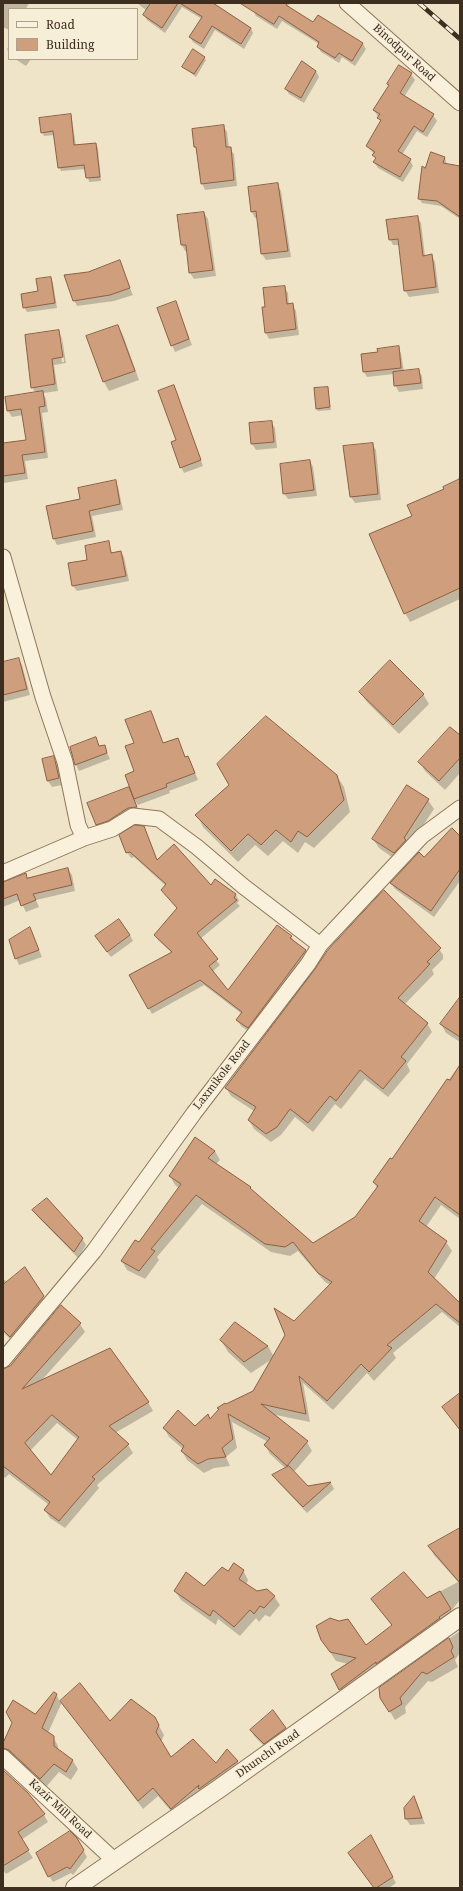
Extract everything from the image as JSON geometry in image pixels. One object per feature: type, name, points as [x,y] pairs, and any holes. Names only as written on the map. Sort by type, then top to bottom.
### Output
[{"type":"street","name":"Binodpur Road","points":[[347,3],[460,104]]},
{"type":"street","points":[[3,557],[43,697],[65,762],[78,825],[84,838]]},
{"type":"street","name":"Laxmikole Road","points":[[3,1360],[94,1251],[194,1113],[308,964],[320,945],[422,836],[460,808]]},
{"type":"street","points":[[3,873],[84,838],[112,829],[133,816],[159,819],[197,847],[243,886],[320,945]]},
{"type":"street","name":"Dhunchi Road","points":[[75,1888],[116,1861],[460,1617]]},
{"type":"street","name":"Kazir Mill Road","points":[[3,1757],[116,1861]]},
{"type":"building","points":[[151,3],[178,3],[162,28],[143,15]]},
{"type":"building","points":[[180,3],[213,3],[251,28],[241,44],[212,26],[201,44],[189,37],[202,17]]},
{"type":"building","points":[[240,3],[287,3],[286,5],[313,22],[318,15],[363,43],[352,61],[339,53],[335,58],[317,47],[319,42],[279,16],[274,24]]},
{"type":"building","points":[[193,49],[205,57],[194,74],[182,67]]},
{"type":"building","points":[[302,61],[316,71],[301,98],[285,89]]},
{"type":"building","points":[[399,65],[412,73],[400,93],[434,114],[423,132],[414,126],[398,151],[411,159],[400,177],[373,162],[376,158],[372,155],[375,152],[366,146],[381,120],[377,118],[380,114],[373,110],[389,85],[387,84]]},
{"type":"building","points":[[71,114],[74,145],[96,143],[100,177],[86,178],[84,165],[58,168],[53,131],[41,133],[39,118]]},
{"type":"building","points":[[224,125],[226,147],[231,147],[234,180],[201,184],[192,129]]},
{"type":"building","points":[[431,152],[445,157],[443,163],[460,166],[460,217],[437,201],[418,199],[422,166],[425,168]]},
{"type":"building","points":[[278,183],[288,251],[261,254],[256,211],[251,212],[248,187]]},
{"type":"building","points":[[204,212],[213,270],[189,273],[186,245],[181,245],[177,215]]},
{"type":"building","points":[[418,216],[423,256],[432,254],[436,287],[404,291],[398,239],[389,240],[386,220]]},
{"type":"building","points":[[120,260],[130,288],[110,295],[73,301],[64,275],[88,272]]},
{"type":"building","points":[[51,277],[55,303],[23,308],[21,294],[38,291],[36,279]]},
{"type":"building","points":[[285,286],[287,304],[293,303],[296,329],[265,333],[262,307],[265,307],[263,288]]},
{"type":"building","points":[[176,301],[189,339],[171,346],[157,308]]},
{"type":"building","points":[[118,325],[135,371],[103,382],[86,336]]},
{"type":"building","points":[[59,330],[63,357],[52,359],[55,384],[31,388],[25,335]]},
{"type":"building","points":[[399,346],[401,368],[363,372],[361,354],[378,352],[377,349]]},
{"type":"building","points":[[419,369],[421,383],[394,386],[393,372]]},
{"type":"building","points":[[174,385],[201,460],[180,468],[171,442],[176,440],[158,391]]},
{"type":"building","points":[[328,387],[330,407],[316,409],[314,388]]},
{"type":"building","points":[[43,391],[45,406],[39,407],[45,452],[22,455],[25,473],[3,476],[3,443],[26,440],[21,409],[7,411],[5,397]]},
{"type":"building","points":[[272,421],[274,442],[251,444],[249,423]]},
{"type":"building","points":[[373,443],[378,494],[350,497],[343,446]]},
{"type":"building","points":[[310,460],[314,490],[283,494],[280,464]]},
{"type":"building","points":[[460,479],[460,588],[404,614],[369,534],[412,516],[407,505],[444,489],[443,487]]},
{"type":"building","points":[[116,480],[120,504],[89,511],[93,531],[53,539],[46,506],[80,499],[78,488]]},
{"type":"building","points":[[109,541],[111,553],[121,551],[126,576],[72,586],[68,563],[87,560],[85,546]]},
{"type":"building","points":[[19,658],[27,689],[3,695],[3,662]]},
{"type":"building","points":[[390,660],[424,694],[393,725],[359,692]]},
{"type":"building","points":[[151,711],[163,743],[178,738],[185,757],[188,756],[195,773],[166,784],[167,787],[134,799],[125,775],[134,771],[125,746],[134,743],[125,720]]},
{"type":"building","points":[[266,716],[337,775],[344,800],[307,837],[298,831],[291,842],[276,830],[261,845],[248,834],[231,851],[195,815],[229,785],[217,764]]},
{"type":"building","points":[[450,727],[460,735],[460,758],[439,781],[418,762]]},
{"type":"building","points":[[96,737],[99,746],[105,745],[107,753],[75,765],[70,747]]},
{"type":"building","points":[[54,756],[59,778],[47,781],[42,759]]},
{"type":"building","points":[[407,785],[429,799],[404,838],[406,840],[394,853],[372,839]]},
{"type":"building","points":[[129,787],[137,807],[128,808],[108,821],[96,825],[87,803]]},
{"type":"building","points":[[135,825],[144,826],[157,860],[174,844],[211,885],[215,879],[236,894],[234,898],[237,900],[197,933],[218,959],[209,966],[228,990],[277,925],[292,936],[290,938],[306,950],[248,1028],[236,1020],[242,1012],[200,980],[148,1009],[129,975],[172,952],[154,935],[177,908],[161,890],[166,884],[130,852],[126,853],[119,835]]},
{"type":"building","points":[[452,828],[460,836],[460,869],[431,911],[390,883],[419,852],[424,857]]},
{"type":"building","points":[[68,868],[72,885],[33,894],[36,900],[21,906],[17,894],[3,899],[3,882],[26,873],[27,878]]},
{"type":"building","points":[[384,890],[441,948],[427,962],[430,964],[398,998],[428,1023],[401,1057],[406,1061],[383,1089],[360,1070],[336,1101],[330,1096],[308,1123],[290,1109],[277,1127],[266,1134],[248,1120],[256,1107],[225,1088],[327,951]]},
{"type":"building","points":[[119,919],[130,935],[107,952],[95,936]]},
{"type":"building","points":[[30,927],[39,950],[15,959],[9,940]]},
{"type":"building","points":[[460,997],[460,1037],[440,1024]]},
{"type":"building","points":[[460,1065],[460,1215],[435,1197],[419,1221],[447,1241],[428,1272],[460,1303],[460,1323],[436,1304],[387,1345],[392,1348],[369,1372],[361,1364],[327,1401],[299,1376],[306,1414],[261,1404],[308,1441],[287,1466],[264,1445],[270,1438],[228,1414],[233,1439],[222,1448],[226,1457],[208,1459],[198,1464],[181,1451],[184,1446],[163,1428],[178,1410],[195,1426],[208,1414],[210,1419],[219,1409],[217,1408],[225,1403],[226,1404],[253,1391],[285,1335],[274,1308],[294,1321],[332,1282],[318,1273],[293,1242],[285,1247],[265,1244],[196,1195],[151,1249],[155,1251],[139,1271],[121,1261],[135,1240],[139,1242],[181,1184],[169,1176],[195,1137],[215,1151],[208,1158],[251,1187],[250,1188],[313,1243],[355,1217],[378,1186],[373,1182],[390,1158],[392,1159],[447,1079],[450,1080]]},
{"type":"building","points":[[47,1198],[83,1238],[74,1252],[32,1210]]},
{"type":"building","points":[[25,1267],[44,1296],[10,1337],[3,1330],[3,1285]]},
{"type":"building","points":[[61,1305],[81,1323],[22,1389],[110,1348],[149,1402],[109,1426],[129,1444],[92,1477],[95,1479],[59,1521],[44,1510],[50,1502],[3,1466],[3,1369],[10,1366]],"holes":[[[52,1415],[79,1437],[51,1475],[25,1443]]]},
{"type":"building","points":[[235,1322],[268,1346],[244,1362],[220,1340]]},
{"type":"building","points":[[460,1393],[460,1430],[442,1407]]},
{"type":"building","points":[[289,1466],[308,1486],[331,1482],[303,1507],[272,1475]]},
{"type":"building","points":[[460,1528],[460,1583],[428,1546]]},
{"type":"building","points":[[234,1563],[244,1570],[239,1579],[257,1591],[267,1589],[275,1596],[264,1608],[260,1606],[254,1614],[250,1610],[234,1627],[213,1610],[210,1616],[174,1591],[186,1572],[204,1586],[222,1567],[228,1571]]},
{"type":"building","points":[[404,1572],[427,1598],[440,1591],[451,1609],[339,1690],[331,1674],[356,1658],[330,1652],[321,1640],[316,1626],[330,1618],[339,1621],[348,1619],[366,1645],[392,1625],[371,1599]]},
{"type":"building","points":[[449,1638],[453,1647],[451,1651],[454,1657],[427,1674],[422,1672],[400,1698],[402,1704],[389,1712],[380,1698],[379,1688]]},
{"type":"building","points":[[80,1683],[110,1721],[131,1699],[155,1717],[159,1725],[156,1732],[171,1757],[193,1739],[216,1763],[227,1749],[238,1761],[199,1789],[199,1785],[171,1809],[153,1788],[138,1801],[60,1701]]},
{"type":"building","points":[[54,1692],[57,1694],[42,1728],[54,1736],[54,1746],[73,1760],[66,1772],[54,1764],[40,1779],[9,1750],[3,1748],[3,1743],[12,1723],[6,1712],[13,1700],[35,1714]]},
{"type":"building","points":[[273,1710],[286,1728],[264,1744],[250,1730]]},
{"type":"building","points":[[3,1771],[28,1793],[45,1814],[18,1832],[29,1850],[3,1866]]},
{"type":"building","points":[[414,1796],[422,1818],[405,1819],[404,1808]]},
{"type":"building","points":[[70,1831],[77,1838],[84,1850],[70,1869],[67,1867],[48,1877],[36,1853]]},
{"type":"building","points":[[371,1835],[393,1877],[376,1888],[374,1888],[348,1853]]},
{"type":"railway","points":[[419,3],[460,39]]}]
